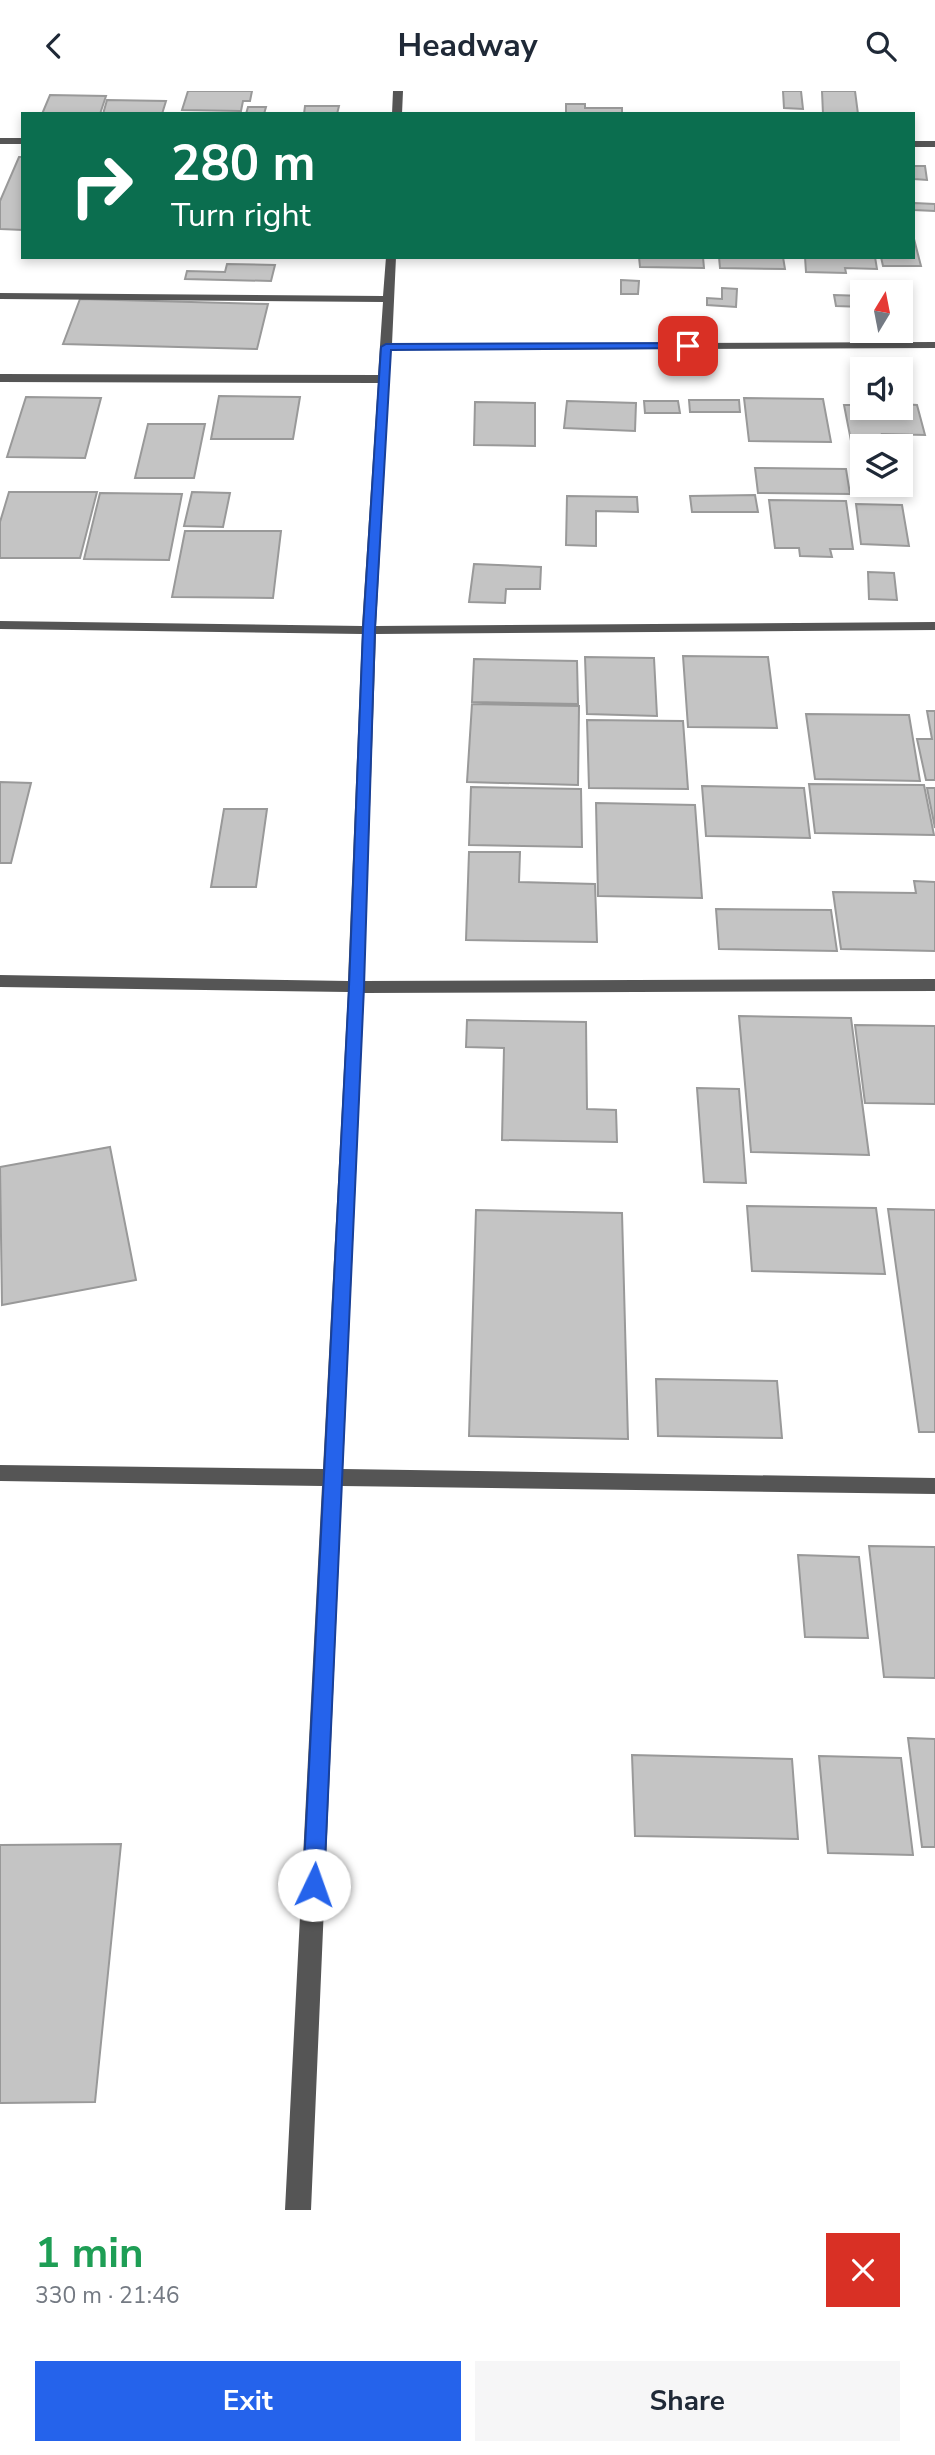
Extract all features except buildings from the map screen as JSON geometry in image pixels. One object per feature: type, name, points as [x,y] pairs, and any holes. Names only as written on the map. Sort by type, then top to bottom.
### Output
[{"type":"street","points":[[397,112],[398,91]]},
{"type":"street","points":[[0,141],[21,141]]},
{"type":"street","points":[[915,144],[935,144]]},
{"type":"street","points":[[298,2210],[356,987],[369,629],[391,259]]},
{"type":"street","points":[[0,296],[389,299]]},
{"type":"street","points":[[386,347],[935,345]]},
{"type":"street","points":[[0,378],[385,379]]},
{"type":"street","points":[[0,625],[369,629],[935,626]]},
{"type":"street","points":[[0,981],[356,987],[935,985]]},
{"type":"street","points":[[0,1473],[935,1486]]},
{"type":"route","points":[[314,1885],[356,987],[369,629],[386,347],[688,346]]}]
